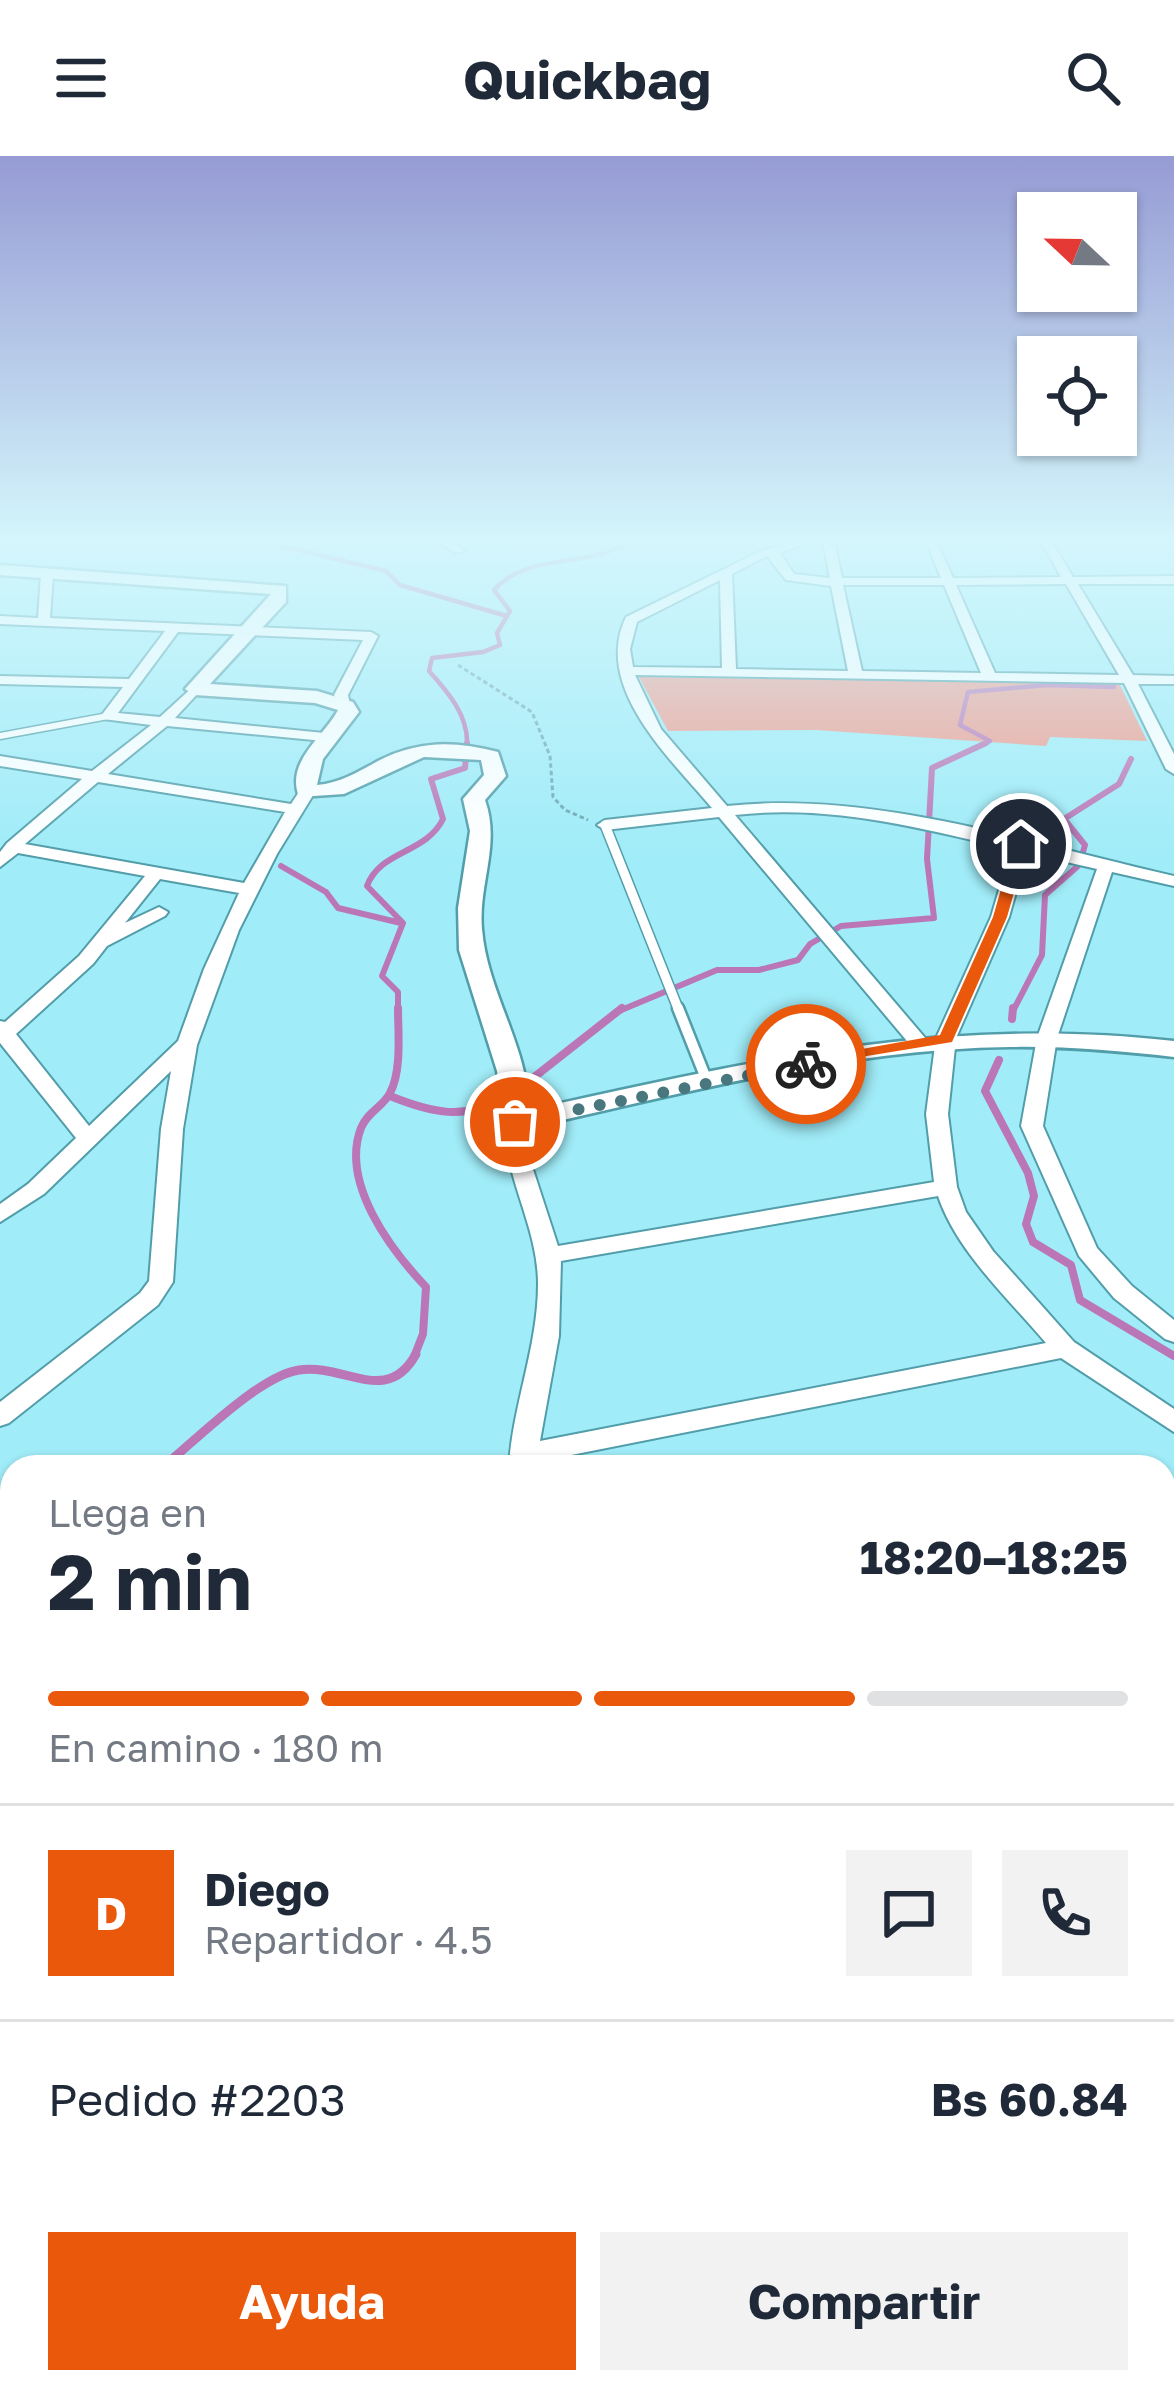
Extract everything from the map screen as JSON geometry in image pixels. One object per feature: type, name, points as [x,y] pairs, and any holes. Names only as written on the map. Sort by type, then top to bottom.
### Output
[{"type":"street","points":[[161,645],[108,716],[324,737]]},
{"type":"street","points":[[6,855],[58,803],[167,722],[238,645]]},
{"type":"street","points":[[0,1415],[149,1299],[161,1282],[170,1144],[180,1075],[191,1039],[252,890],[301,800],[305,778],[324,737],[349,712],[341,695],[366,645]]},
{"type":"street","points":[[624,645],[627,682],[637,691],[654,730],[933,1041]]},
{"type":"street","points":[[728,645],[729,672]]},
{"type":"street","points":[[850,645],[856,675]]},
{"type":"street","points":[[976,645],[989,677]]},
{"type":"street","points":[[1109,645],[1174,769]]},
{"type":"street","points":[[627,671],[1174,680]]},
{"type":"street","points":[[0,680],[131,683]]},
{"type":"street","points":[[195,689],[317,698],[346,706]]},
{"type":"street","points":[[0,761],[93,779],[301,800],[349,785],[415,752],[445,750],[491,757],[495,776],[474,799],[485,838],[469,928],[518,1090],[518,1156],[549,1255],[549,1294],[524,1455]]},
{"type":"street","points":[[605,825],[798,807],[866,811],[1174,881]]},
{"type":"street","points":[[1021,844],[1000,917],[933,1041],[946,1187],[955,1214],[985,1257],[1065,1348],[1174,1422]]},
{"type":"street","points":[[6,855],[252,890]]},
{"type":"street","points":[[1106,866],[1047,1038],[1033,1126],[1058,1193],[1087,1251],[1123,1292],[1174,1333]]},
{"type":"street","points":[[86,1137],[2,1032],[99,945],[157,873]]},
{"type":"street","points":[[99,945],[159,912]]},
{"type":"street","points":[[0,1215],[36,1189],[191,1039]]},
{"type":"street","points":[[515,1122],[707,1081],[933,1041],[1122,1040],[1174,1049]]},
{"type":"street","points":[[64,1107],[99,1109],[126,1099]]},
{"type":"street","points":[[549,1255],[946,1187]]},
{"type":"street","points":[[552,1455],[1065,1348]]},
{"type":"lane","points":[[0,736],[108,716]]},
{"type":"lane","points":[[605,825],[707,1081]]},
{"type":"path","points":[[458,665],[532,712],[550,756],[545,775],[548,790],[570,814],[605,825]]},
{"type":"shaded area","points":[[639,677],[1119,683],[1147,741],[1050,737],[1046,746],[816,730],[668,731]]},
{"type":"waterway","points":[[467,743],[461,715],[429,671],[432,658],[499,645]]},
{"type":"waterway","points":[[986,743],[990,741],[960,725],[968,692],[1047,685],[1114,687]]},
{"type":"waterway","points":[[414,1356],[423,1334],[426,1287],[372,1214],[357,1171],[361,1128],[387,1098],[396,1074],[398,992],[382,976],[403,923],[367,886],[382,865],[426,839],[443,819],[431,779],[465,768],[467,743]]},
{"type":"waterway","points":[[619,1011],[717,970],[759,970],[798,960],[810,944],[841,926],[934,918],[927,859],[932,768],[986,743]]},
{"type":"waterway","points":[[980,746],[986,743]]},
{"type":"waterway","points":[[1083,852],[1085,845],[1064,819],[1119,784],[1131,759]]},
{"type":"waterway","points":[[281,866],[326,892],[338,908],[401,923]]},
{"type":"waterway","points":[[1013,1011],[1042,955],[1045,895],[1078,866]]},
{"type":"waterway","points":[[519,1089],[622,1008]]},
{"type":"waterway","points":[[1012,1019],[1013,1008]]},
{"type":"waterway","points":[[999,1060],[985,1091],[1028,1173],[1034,1196],[1026,1224],[1033,1242],[1071,1265],[1080,1300],[1174,1356]]},
{"type":"waterway","points":[[390,1096],[448,1112],[476,1109],[506,1097]]},
{"type":"waterway","points":[[177,1455],[247,1396],[283,1375],[316,1369],[378,1381],[404,1370],[414,1356]]},
{"type":"way so far","points":[[515,1122],[806,1064]]},
{"type":"route","points":[[806,1064],[946,1038],[1000,917],[1008,875],[1021,844]]}]
